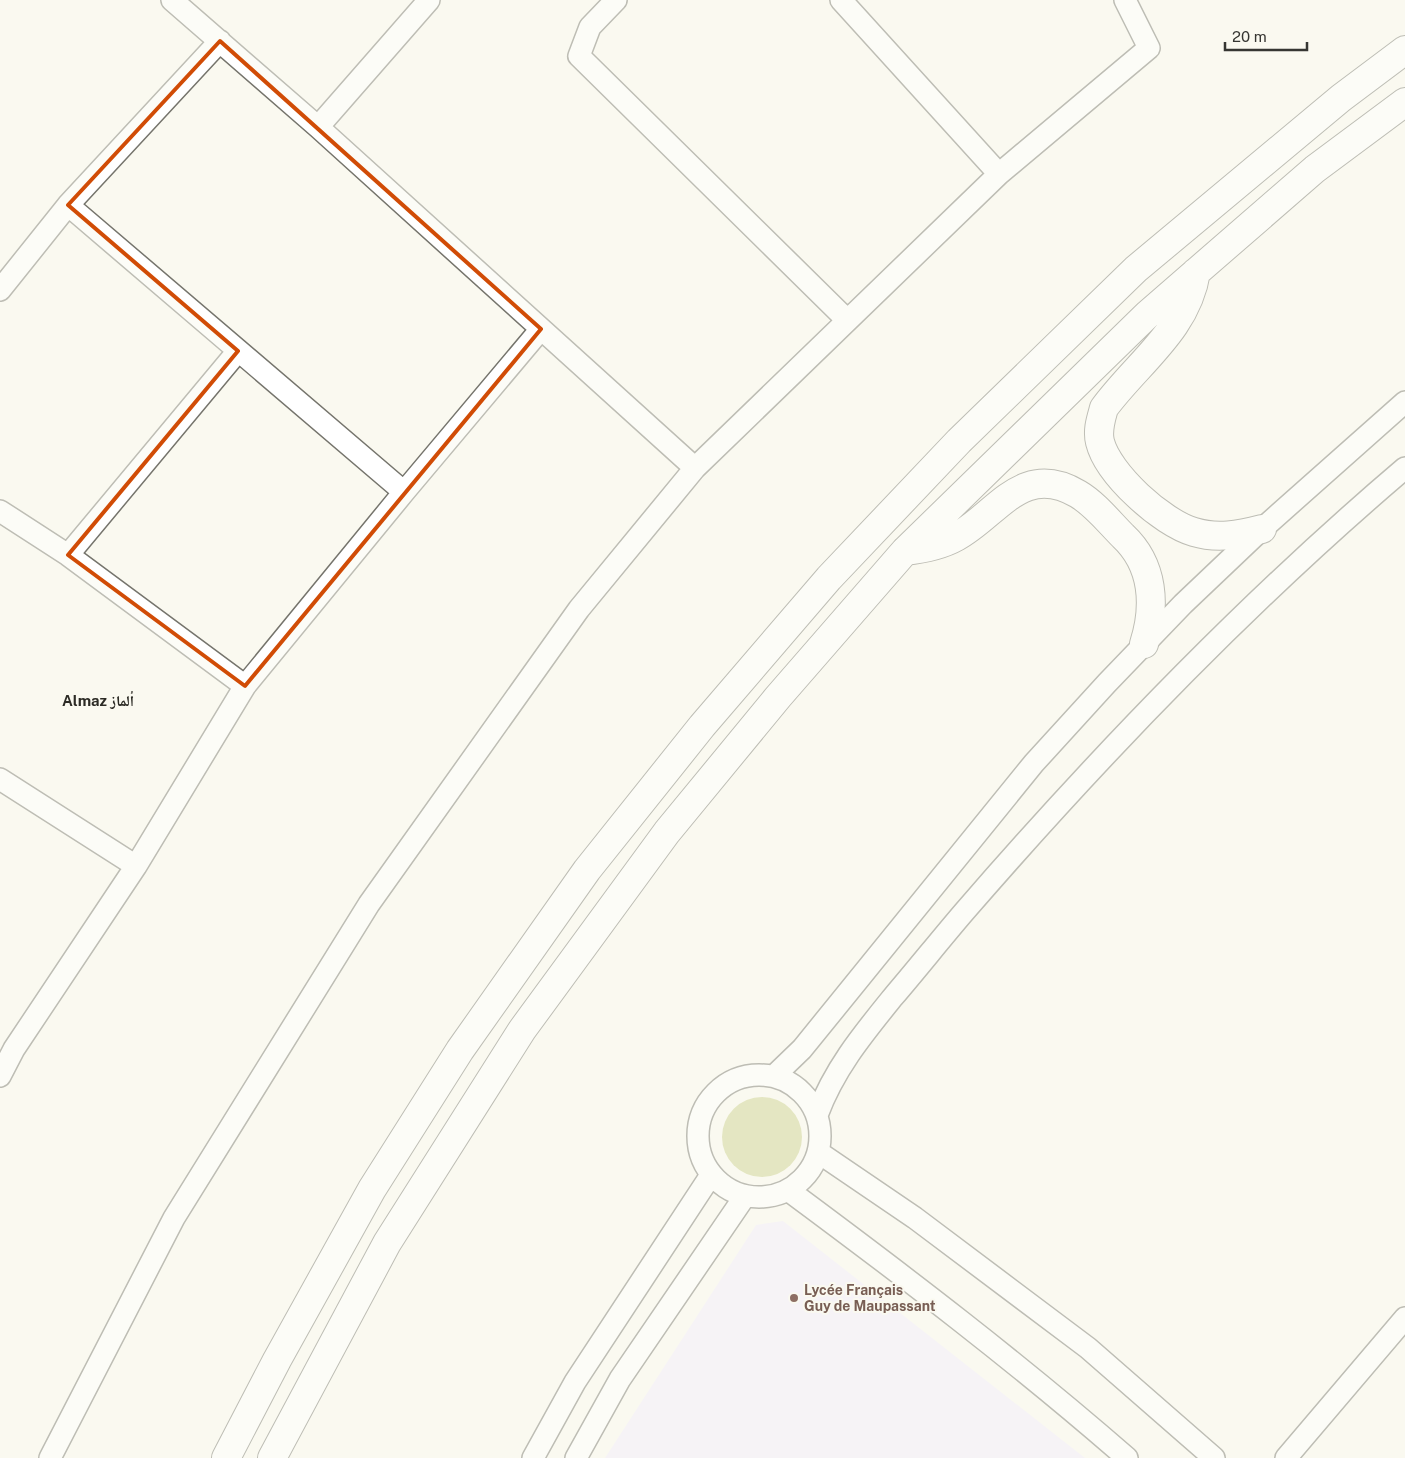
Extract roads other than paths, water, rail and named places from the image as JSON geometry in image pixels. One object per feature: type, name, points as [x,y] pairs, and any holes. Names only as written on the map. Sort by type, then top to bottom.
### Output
[{"type":"highway","points":[[226,1458],[276,1360],[372,1189],[460,1050],[586,870],[702,726],[849,556],[959,441],[1136,270],[1341,98],[1405,50]]},
{"type":"highway","points":[[272,1458],[387,1244],[522,1030],[667,832],[778,697],[905,551],[1134,327],[1315,169],[1405,102]]},
{"type":"highway","points":[[1196,272],[1189,302],[1174,328],[1104,408],[1099,423],[1099,439],[1104,455],[1113,468],[1155,512],[1174,525],[1195,532],[1217,536],[1240,535],[1262,528]]},
{"type":"highway","points":[[905,551],[923,549],[956,538],[971,528],[1009,495],[1025,487],[1043,485],[1062,487],[1078,495],[1092,506],[1132,544],[1141,559],[1148,576],[1152,601],[1150,627],[1144,644]]},
{"type":"street","points":[[172,0],[318,127],[695,468]]},
{"type":"street","points":[[318,127],[429,0]]},
{"type":"street","points":[[616,0],[590,27],[580,56],[846,320]]},
{"type":"street","points":[[841,0],[999,174]]},
{"type":"street","points":[[50,1458],[174,1218],[369,904],[579,609],[695,468],[999,174],[1149,48],[1125,0]]},
{"type":"street","points":[[0,290],[68,205],[220,41]]},
{"type":"street","points":[[68,205],[404,492]]},
{"type":"street","points":[[0,1076],[7,1045],[136,866],[245,686],[404,492],[542,329]]},
{"type":"street","points":[[68,555],[238,350]]},
{"type":"street","points":[[774,1076],[802,1049],[1034,763],[1144,644],[1262,528],[1405,402]]},
{"type":"street","points":[[817,1115],[834,1075],[859,1040],[942,938],[1027,839],[1116,743],[1208,649],[1303,559],[1405,468]]},
{"type":"street","points":[[0,511],[68,555],[245,686]]},
{"type":"street","points":[[0,779],[136,866]]},
{"type":"street","points":[[755,1075],[774,1076],[800,1090],[810,1101],[817,1115],[820,1133],[818,1152],[812,1167],[801,1180],[788,1190],[774,1196],[744,1196],[726,1188],[711,1174],[702,1158],[698,1140],[700,1120],[708,1103],[720,1089],[736,1079],[755,1075]]},
{"type":"street","points":[[818,1152],[915,1218],[1088,1348],[1214,1458]]},
{"type":"street","points":[[533,1458],[575,1382],[711,1174]]},
{"type":"street","points":[[788,1190],[892,1267],[1051,1392],[1127,1458]]},
{"type":"street","points":[[576,1458],[620,1379],[744,1196]]},
{"type":"street","points":[[1286,1458],[1405,1318]]},
{"type":"place","name":"Lycée Français Guy de Maupassant","points":[[794,1298]]},
{"type":"district","name":"Almaz ألماز","points":[[98,700]]}]
